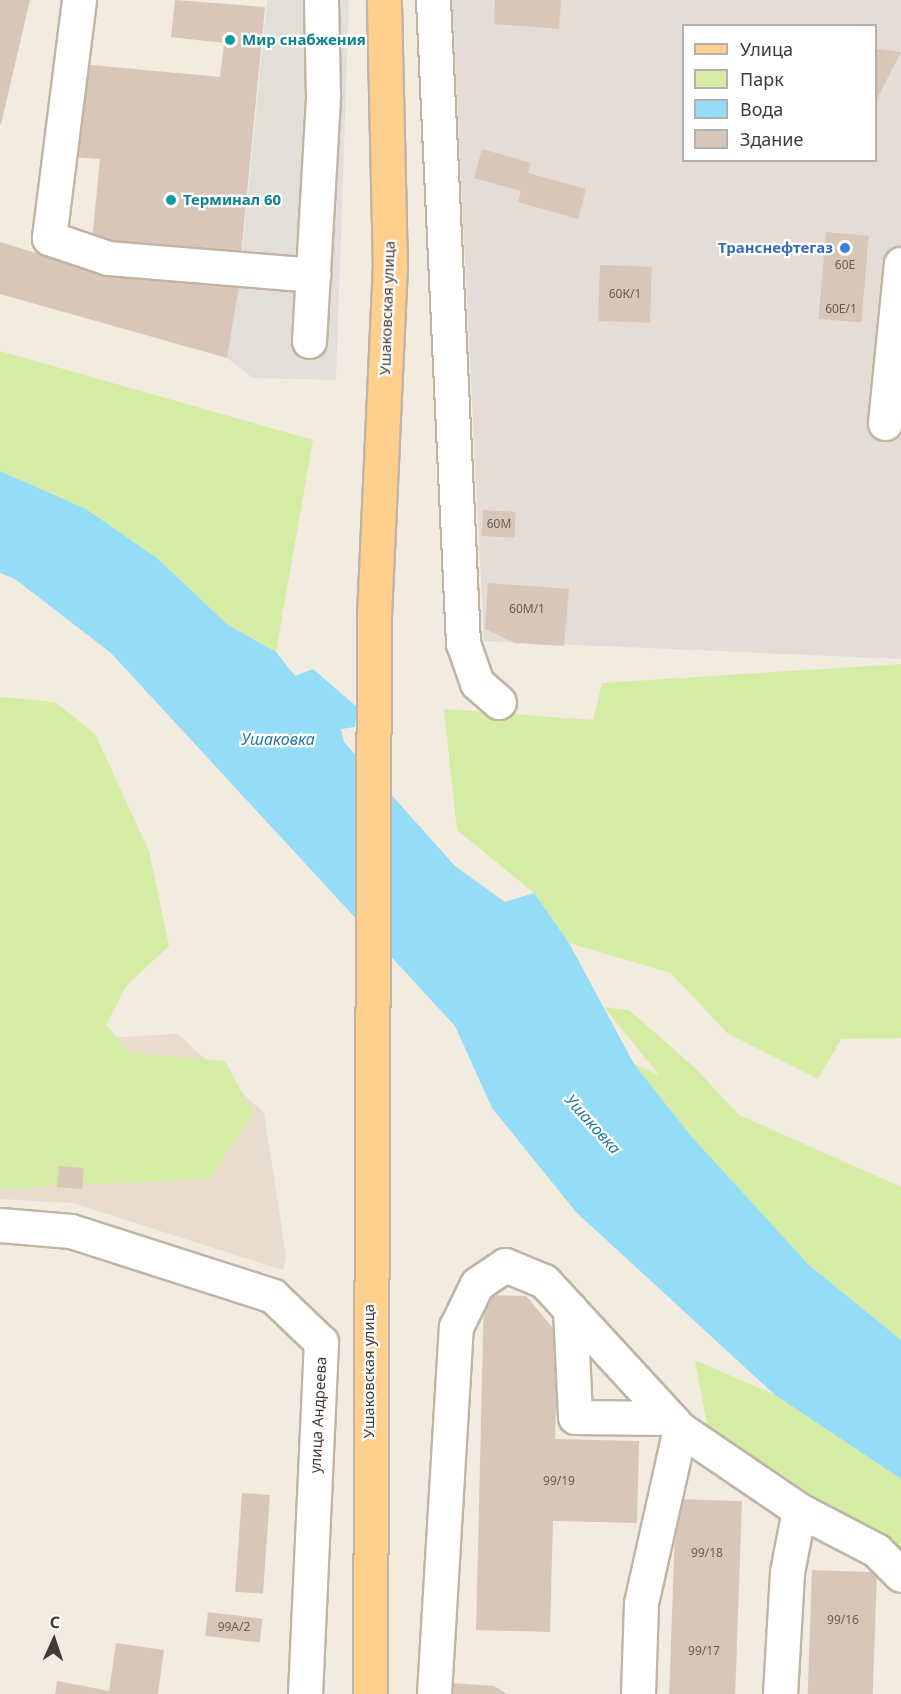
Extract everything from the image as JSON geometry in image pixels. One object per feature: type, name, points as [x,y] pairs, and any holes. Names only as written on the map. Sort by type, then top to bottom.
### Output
[{"type":"main road","name":"Ушаковская улица","points":[[370,1694],[369,1047],[374,616],[390,269],[384,0]]},
{"type":"street","points":[[79,0],[49,238],[108,258],[313,275]]},
{"type":"street","points":[[309,341],[323,95],[321,0]]},
{"type":"street","points":[[433,0],[463,644],[477,683],[499,702]]},
{"type":"street","points":[[885,423],[901,264]]},
{"type":"street","name":"улица Андреева","points":[[0,1225],[71,1231],[273,1296],[321,1342],[305,1694]]},
{"type":"street","points":[[434,1694],[456,1327],[477,1284],[505,1265],[544,1281],[675,1424],[799,1510],[876,1550],[901,1575]]},
{"type":"street","points":[[570,1309],[575,1417],[675,1424]]},
{"type":"street","points":[[638,1694],[641,1604],[675,1424]]},
{"type":"street","points":[[780,1694],[787,1572],[799,1510]]},
{"type":"shaded area","points":[[267,0],[349,0],[336,380],[253,378],[227,358],[239,286]]},
{"type":"shaded area","points":[[452,0],[901,0],[901,659],[484,641]]},
{"type":"shaded area","points":[[0,1014],[88,1039],[178,1034],[264,1113],[286,1256],[283,1270],[73,1203],[0,1199]]},
{"type":"green space","points":[[0,351],[313,440],[276,652],[228,625],[157,558],[86,509],[0,471]]},
{"type":"green space","points":[[901,664],[901,1038],[841,1039],[818,1079],[727,1033],[671,973],[569,943],[534,893],[457,830],[444,709],[593,720],[602,683]]},
{"type":"green space","points":[[0,697],[55,702],[95,734],[149,851],[169,946],[126,986],[106,1025],[131,1053],[225,1061],[253,1114],[210,1179],[0,1189]]},
{"type":"green space","points":[[604,1007],[629,1010],[694,1067],[739,1115],[901,1187],[901,1340],[809,1265],[691,1136],[634,1064],[659,1075]]},
{"type":"green space","points":[[695,1360],[775,1395],[901,1479],[901,1549],[839,1547],[714,1462]]},
{"type":"water","name":"Ушаковка","points":[[0,471],[86,509],[157,558],[228,625],[276,652],[295,676],[313,669],[357,707],[355,727],[341,729],[344,742],[455,866],[505,902],[534,893],[569,943],[634,1064],[691,1136],[809,1265],[901,1340],[901,1479],[775,1395],[576,1212],[492,1108],[455,1026],[111,653],[15,579],[0,573]]},
{"type":"building","points":[[0,0],[30,0],[1,124],[0,124]]},
{"type":"building","name":"Терминал 60","points":[[175,0],[265,7],[241,255],[92,241],[100,159],[73,157],[81,64],[220,77],[224,43],[171,37]]},
{"type":"building","points":[[495,0],[561,0],[559,29],[494,24]]},
{"type":"building","points":[[877,49],[901,52],[877,99]]},
{"type":"building","points":[[482,149],[531,163],[528,173],[586,189],[578,219],[518,202],[521,191],[474,178]]},
{"type":"building","points":[[826,232],[869,236],[861,322],[818,319]]},
{"type":"building","points":[[0,242],[98,272],[239,286],[227,358],[0,294]]},
{"type":"building","points":[[600,265],[652,267],[650,323],[598,321]]},
{"type":"building","points":[[483,510],[516,512],[515,538],[482,536]]},
{"type":"building","points":[[488,583],[569,589],[564,646],[515,643],[485,629]]},
{"type":"building","points":[[59,1166],[84,1168],[82,1189],[57,1187]]},
{"type":"building","points":[[484,1295],[526,1296],[558,1334],[555,1439],[639,1441],[637,1523],[553,1521],[550,1632],[476,1630]]},
{"type":"building","points":[[242,1493],[270,1495],[263,1594],[235,1592]]},
{"type":"building","points":[[676,1499],[742,1501],[735,1694],[669,1694]]},
{"type":"building","points":[[812,1570],[877,1572],[873,1694],[808,1694]]},
{"type":"building","points":[[208,1612],[263,1619],[260,1643],[205,1636]]},
{"type":"building","points":[[116,1643],[164,1650],[158,1694],[55,1694],[57,1681],[109,1691]]},
{"type":"building","points":[[452,1683],[494,1686],[507,1694],[451,1694]]},
{"type":"place","name":"Мир снабжения","points":[[230,40]]},
{"type":"place","name":"Терминал 60","points":[[171,200]]},
{"type":"place","name":"Транснефтегаз","points":[[845,248]]}]
